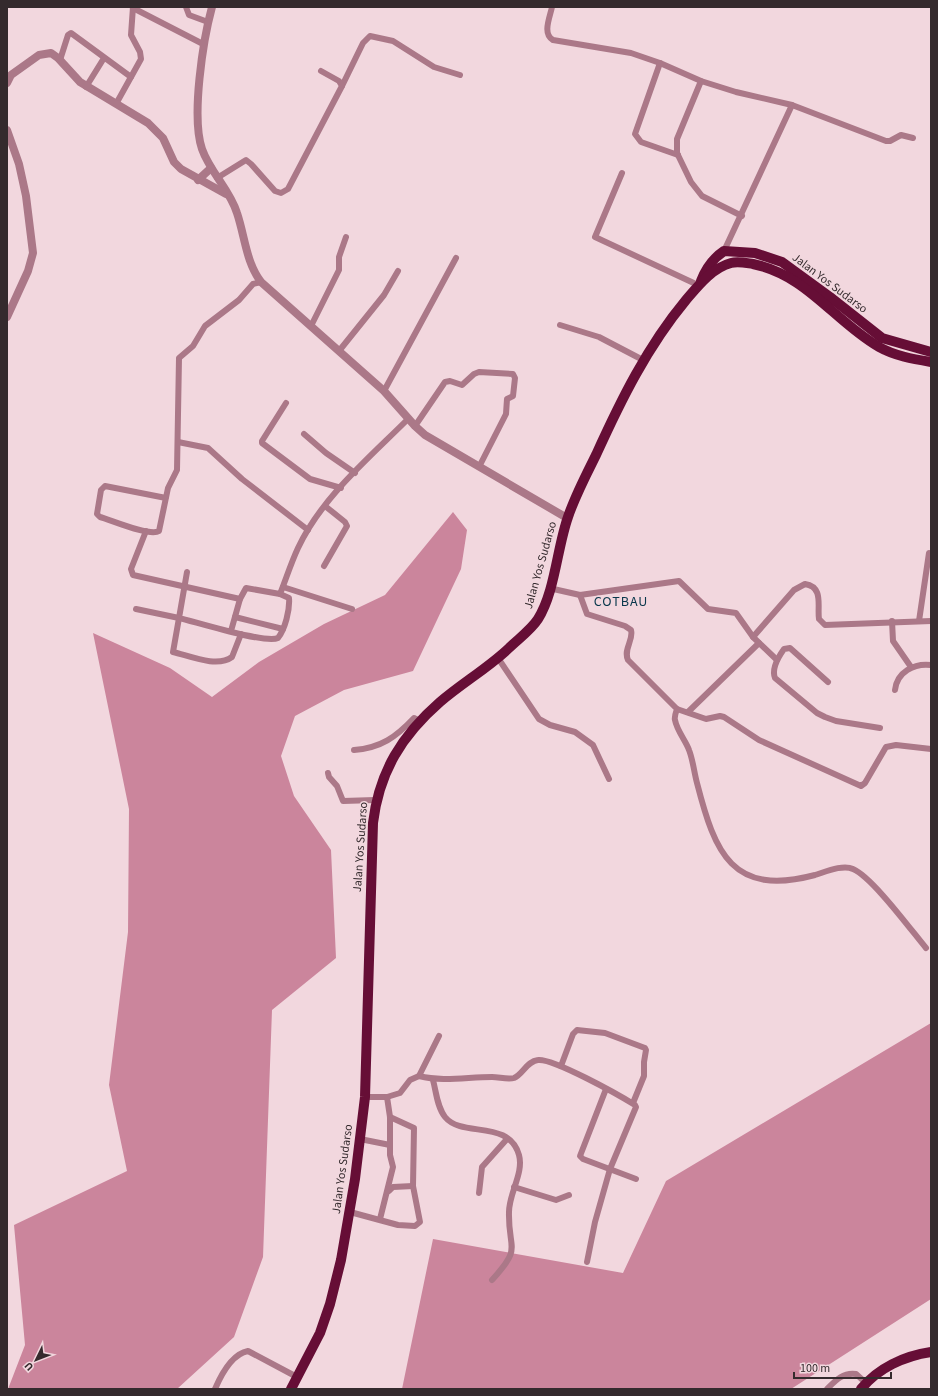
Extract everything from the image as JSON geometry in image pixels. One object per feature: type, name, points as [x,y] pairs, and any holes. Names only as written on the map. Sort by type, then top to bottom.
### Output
[{"type":"highway","name":"Jalan Yos Sudarso","points":[[700,283],[705,271],[713,259],[724,251],[755,253],[782,262],[882,338],[931,352]]},
{"type":"highway","name":"Jalan Yos Sudarso","points":[[291,1389],[318,1338],[327,1316],[341,1260],[350,1212],[365,1097],[372,841],[376,800],[382,778],[392,758],[420,721],[441,701],[498,658],[538,620],[549,588],[567,518],[622,399],[643,360],[668,321],[700,283],[723,266],[734,262],[762,266],[784,274],[799,283],[868,340],[879,347],[910,359],[931,362]]},
{"type":"highway","points":[[864,1386],[891,1364],[912,1356],[931,1352]]},
{"type":"street","points":[[186,7],[188,15],[208,22]]},
{"type":"street","points":[[212,7],[203,44],[198,127],[202,149],[211,168],[237,212],[251,267],[261,282],[384,391],[408,419],[425,435],[567,518]]},
{"type":"street","points":[[552,7],[547,32],[550,38],[632,53],[660,63],[701,81],[736,92],[792,105],[886,142],[901,135],[913,138]]},
{"type":"street","points":[[116,104],[142,56],[131,35],[133,8],[203,44]]},
{"type":"street","points":[[60,60],[68,36],[71,33],[131,77]]},
{"type":"street","points":[[217,178],[246,160],[275,191],[284,192],[288,189],[364,43],[370,36],[393,41],[434,67],[460,75]]},
{"type":"street","points":[[7,84],[9,74],[45,53],[54,54],[74,77],[86,87],[148,123],[168,146],[174,162],[182,169],[198,180],[227,194]]},
{"type":"street","points":[[86,87],[104,58]]},
{"type":"street","points":[[660,63],[635,134],[641,142],[678,155]]},
{"type":"street","points":[[321,71],[339,81],[342,86]]},
{"type":"street","points":[[701,81],[677,139],[678,155],[691,182],[702,196],[742,216]]},
{"type":"street","points":[[724,251],[742,216],[792,105]]},
{"type":"street","points":[[7,130],[19,164],[26,196],[33,253],[28,271],[7,317]]},
{"type":"street","points":[[198,180],[211,168]]},
{"type":"street","points":[[622,173],[595,237],[700,283]]},
{"type":"street","points":[[311,326],[339,270],[339,257],[346,238]]},
{"type":"street","points":[[384,391],[456,258]]},
{"type":"street","points":[[339,351],[384,295],[398,270]]},
{"type":"street","points":[[166,498],[105,486],[103,487],[98,516],[146,532],[156,533],[159,531],[166,498],[168,488],[177,470],[179,358],[193,346],[205,326],[239,300],[253,284],[261,282]]},
{"type":"street","points":[[560,325],[599,337],[643,360]]},
{"type":"street","points":[[415,426],[445,382],[450,381],[462,385],[474,374],[479,372],[513,374],[515,378],[514,396],[507,399],[506,414],[479,467]]},
{"type":"street","points":[[286,403],[262,440],[262,443],[310,478],[341,488]]},
{"type":"street","points":[[281,590],[297,548],[325,506],[408,419]]},
{"type":"street","points":[[304,434],[326,453],[355,473]]},
{"type":"street","points":[[178,442],[208,448],[242,479],[308,530]]},
{"type":"street","points":[[324,566],[346,526],[345,522],[325,506]]},
{"type":"street","points":[[146,532],[134,562],[132,573],[137,576],[240,599]]},
{"type":"street","points":[[919,621],[929,553]]},
{"type":"street","points":[[187,572],[173,652],[221,662],[232,657],[241,634]]},
{"type":"street","points":[[549,588],[580,595],[679,581],[708,609],[736,613],[753,637],[777,660]]},
{"type":"street","points":[[753,637],[794,590],[798,586],[805,584],[813,587],[819,594],[818,614],[822,624],[931,621]]},
{"type":"street","points":[[230,631],[240,599],[246,588],[281,590],[352,609]]},
{"type":"street","points":[[136,609],[179,618],[241,634],[276,640],[283,630],[290,600],[281,590]]},
{"type":"street","points":[[580,595],[587,614],[625,626],[631,630],[632,636],[626,652],[628,660],[678,709],[706,719],[720,716],[724,717],[759,740],[860,786],[865,784],[886,747],[896,745],[931,749]]},
{"type":"street","points":[[235,617],[283,630]]},
{"type":"street","points":[[892,621],[892,641],[911,667]]},
{"type":"street","points":[[688,712],[759,643]]},
{"type":"street","points":[[828,682],[790,648],[784,648],[777,660],[774,674],[775,678],[817,713],[836,721],[880,728]]},
{"type":"street","points":[[498,658],[539,719],[550,725],[575,732],[593,745],[609,779]]},
{"type":"street","points":[[896,690],[897,680],[911,667],[931,665]]},
{"type":"street","points":[[678,709],[675,720],[690,752],[706,820],[719,845],[736,868],[748,877],[771,882],[798,880],[841,868],[851,868],[865,876],[926,948]]},
{"type":"street","points":[[354,750],[370,748],[381,744],[402,731],[414,718],[420,721]]},
{"type":"street","points":[[328,773],[329,777],[338,786],[343,801],[376,800]]},
{"type":"street","points":[[560,1066],[573,1034],[577,1030],[604,1033],[645,1048],[644,1076],[633,1103]]},
{"type":"street","points":[[365,1097],[387,1097],[400,1093],[410,1080],[419,1076],[439,1036]]},
{"type":"street","points":[[419,1076],[433,1080],[492,1077],[511,1078],[517,1076],[530,1063],[538,1060],[560,1066],[633,1103],[636,1107],[610,1170],[595,1222],[587,1262]]},
{"type":"street","points":[[433,1080],[441,1110],[451,1123],[465,1128],[491,1131],[507,1139],[519,1155],[519,1167],[509,1210],[512,1252],[506,1265],[492,1280]]},
{"type":"street","points":[[606,1089],[580,1156],[583,1159],[636,1179]]},
{"type":"street","points":[[380,1219],[388,1192],[393,1167],[390,1145],[390,1116],[387,1097]]},
{"type":"street","points":[[350,1212],[398,1225],[415,1226],[419,1224],[413,1186],[414,1128],[390,1116]]},
{"type":"street","points":[[479,1193],[482,1167],[507,1139]]},
{"type":"street","points":[[360,1140],[390,1145]]},
{"type":"street","points":[[388,1192],[393,1187],[413,1186]]},
{"type":"street","points":[[514,1187],[556,1200],[569,1195]]},
{"type":"street","points":[[215,1389],[230,1363],[238,1355],[248,1351],[297,1377]]},
{"type":"street","points":[[827,1389],[839,1378],[848,1373],[856,1374],[864,1386]]},
{"type":"shaded area","points":[[453,512],[467,530],[461,569],[413,671],[344,690],[295,716],[281,756],[294,796],[331,850],[336,958],[272,1010],[263,1257],[234,1337],[177,1389],[8,1389],[25,1345],[14,1225],[127,1171],[109,1085],[128,932],[129,809],[93,633],[170,668],[212,697],[259,662],[324,624],[385,595]]},
{"type":"shaded area","points":[[931,1023],[931,1299],[791,1389],[402,1389],[433,1239],[623,1273],[666,1181]]},
{"type":"district","name":"COTBAU","points":[[621,601]]}]
